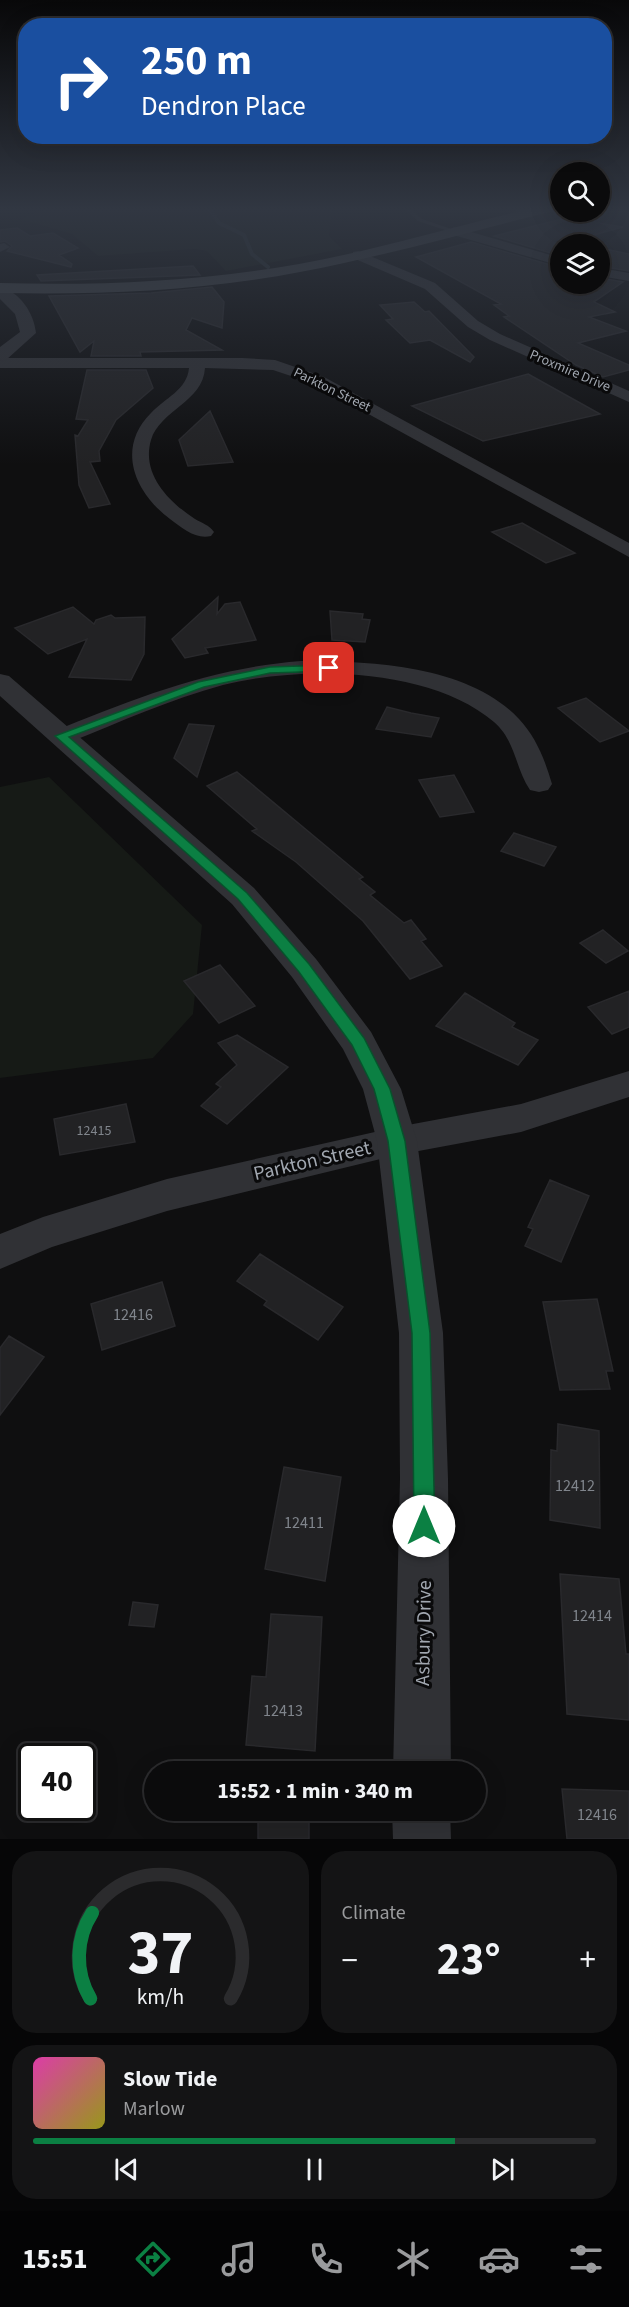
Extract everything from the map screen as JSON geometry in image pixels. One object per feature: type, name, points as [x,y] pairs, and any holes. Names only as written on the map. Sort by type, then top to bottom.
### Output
[{"type":"street","points":[[0,356],[28,333],[28,322],[24,313],[4,294]]},
{"type":"street","name":"Proxmire Drive","points":[[439,294],[473,324],[495,338],[629,397]]},
{"type":"street","name":"Parkton Street","points":[[0,363],[275,365],[318,380],[629,551]]},
{"type":"street","points":[[197,363],[198,375],[192,387],[152,422],[142,439],[138,452],[143,477],[156,495],[181,518],[204,532]]},
{"type":"street","points":[[61,736],[161,698],[237,675],[296,668],[361,670],[442,682],[475,696],[514,728],[531,756],[539,784]]},
{"type":"street","name":"Asbury Drive","points":[[0,682],[243,896],[274,932],[358,1042],[382,1089],[397,1141],[421,1333],[424,1479],[422,1761]]},
{"type":"street","name":"Parkton Street","points":[[0,1252],[43,1233],[167,1196],[397,1141],[521,1118],[629,1084]]},
{"type":"street","points":[[421,1821],[422,1839]]},
{"type":"shaded area","points":[[49,777],[202,925],[193,1014],[153,1058],[0,1078],[0,787]]},
{"type":"building","points":[[217,294],[224,302],[222,328],[192,318],[186,330],[222,350],[140,352],[141,356],[91,356],[94,341],[80,352],[49,296]]},
{"type":"building","points":[[483,294],[606,294],[594,302],[615,312],[589,317],[626,331],[578,343],[629,365],[629,370],[603,377],[576,365],[504,317],[509,316],[494,305],[501,304]]},
{"type":"building","points":[[414,302],[425,312],[429,311],[474,357],[470,362],[430,340],[410,343],[386,320],[393,319],[380,305]]},
{"type":"building","points":[[87,370],[146,370],[153,388],[116,420],[99,451],[100,461],[90,462],[110,504],[89,508],[79,485],[75,435],[78,436],[88,420],[76,419]]},
{"type":"building","points":[[528,374],[600,414],[483,441],[412,406]]},
{"type":"building","points":[[210,411],[233,462],[188,466],[179,440]]},
{"type":"building","points":[[522,523],[575,553],[546,563],[492,532]]},
{"type":"building","points":[[218,597],[217,614],[225,604],[240,602],[256,640],[205,648],[208,653],[185,658],[172,639]]},
{"type":"building","points":[[73,607],[94,624],[96,620],[111,615],[115,618],[145,617],[144,654],[131,680],[69,677],[87,639],[48,654],[15,628]]},
{"type":"building","points":[[330,611],[363,614],[362,619],[370,620],[365,642],[332,640]]},
{"type":"building","points":[[586,698],[629,731],[600,742],[558,708]]},
{"type":"building","points":[[387,707],[439,718],[431,737],[376,729]]},
{"type":"building","points":[[189,724],[214,726],[197,777],[174,758]]},
{"type":"building","points":[[237,772],[363,877],[359,879],[375,892],[370,895],[404,923],[411,920],[426,939],[421,941],[442,966],[410,979],[363,921],[296,862],[252,831],[257,829],[207,786]]},
{"type":"building","points":[[454,775],[474,812],[440,817],[419,780]]},
{"type":"building","points":[[514,833],[556,847],[544,866],[501,851]]},
{"type":"building","points":[[603,930],[628,951],[606,963],[580,943]]},
{"type":"building","points":[[220,965],[255,1006],[219,1023],[184,981]]},
{"type":"building","points":[[629,991],[629,1027],[612,1034],[588,1007]]},
{"type":"building","points":[[465,993],[515,1023],[512,1027],[538,1040],[518,1065],[436,1026]]},
{"type":"building","points":[[237,1035],[288,1067],[227,1124],[201,1106],[221,1087],[216,1084],[237,1065],[218,1043]]},
{"type":"building","points":[[126,1104],[135,1142],[60,1155],[54,1119]]},
{"type":"building","points":[[550,1180],[589,1196],[561,1262],[525,1246],[533,1229],[528,1227]]},
{"type":"building","points":[[260,1254],[343,1307],[318,1340],[264,1305],[267,1301],[237,1281]]},
{"type":"building","points":[[162,1282],[175,1326],[102,1350],[91,1304]]},
{"type":"building","points":[[597,1299],[613,1371],[606,1371],[610,1389],[560,1390],[543,1302]]},
{"type":"building","points":[[9,1336],[44,1357],[0,1415],[0,1348]]},
{"type":"building","points":[[558,1424],[599,1431],[600,1528],[550,1520],[551,1450],[557,1451]]},
{"type":"building","points":[[284,1467],[341,1477],[325,1581],[265,1569]]},
{"type":"building","points":[[560,1574],[619,1579],[626,1654],[629,1654],[629,1720],[567,1714]]},
{"type":"building","points":[[133,1602],[158,1605],[154,1627],[129,1625]]},
{"type":"building","points":[[271,1614],[322,1617],[315,1751],[246,1745],[252,1676],[266,1677]]},
{"type":"building","points":[[562,1789],[629,1791],[629,1839],[567,1839]]},
{"type":"building","points":[[258,1821],[309,1821],[309,1839],[258,1839]]},
{"type":"route","points":[[329,668],[270,670],[201,684],[61,736],[243,896],[304,968],[358,1042],[382,1089],[397,1141],[421,1333],[424,1526]]}]
